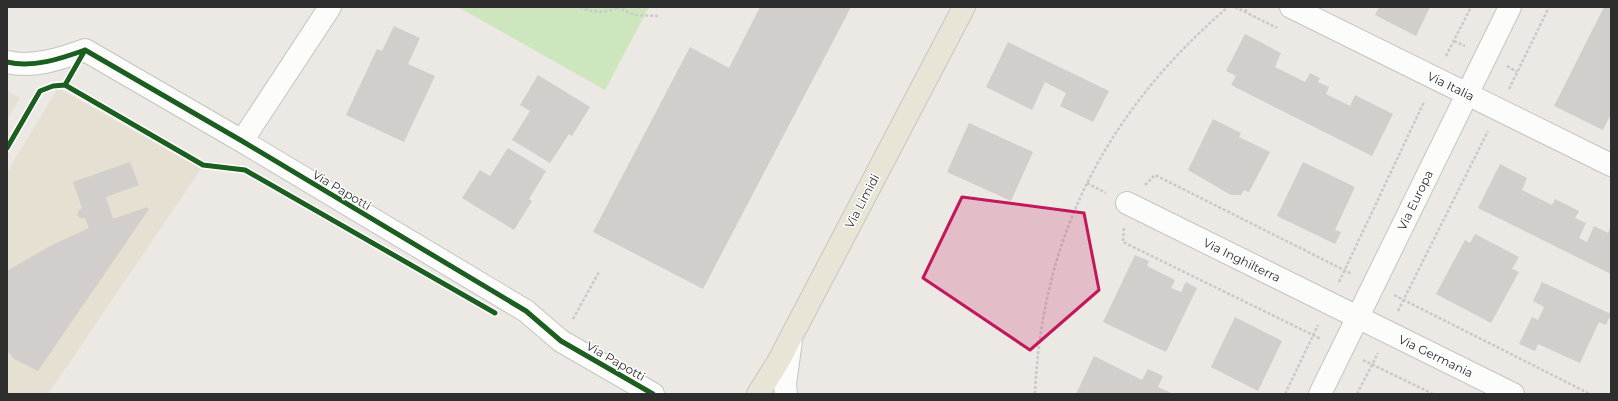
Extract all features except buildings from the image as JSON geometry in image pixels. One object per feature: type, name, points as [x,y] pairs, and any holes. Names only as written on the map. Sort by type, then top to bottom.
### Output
[{"type":"main road","name":"Via Limidi","points":[[758,394],[792,334],[964,7]]},
{"type":"street","points":[[242,141],[330,7]]},
{"type":"street","name":"Via Italia","points":[[1291,7],[1611,165]]},
{"type":"street","name":"Via Europa","points":[[1320,394],[1510,7]]},
{"type":"street","name":"Via Papotti","points":[[7,62],[28,64],[47,62],[85,50],[242,141],[526,311],[561,341],[654,394]]},
{"type":"street","name":"Via Inghilterra","points":[[1127,203],[1358,317]]},
{"type":"street","name":"Via Germania","points":[[1358,317],[1514,394]]},
{"type":"street","points":[[786,394],[788,354],[792,334]]},
{"type":"path","points":[[580,7],[599,12],[608,11],[617,7],[634,15],[658,16]]},
{"type":"path","points":[[1035,394],[1040,330],[1048,292],[1058,255],[1087,184],[1125,117],[1148,86],[1179,52],[1228,7]]},
{"type":"path","points":[[1245,12],[1248,7]]},
{"type":"path","points":[[1285,394],[1424,102]]},
{"type":"path","points":[[1357,394],[1488,130]]},
{"type":"path","points":[[561,341],[599,272]]},
{"type":"highlighted area","points":[[962,197],[1084,213],[1099,290],[1030,350],[923,278]]},
{"type":"shaded area","points":[[58,88],[201,169],[48,394],[7,394],[7,172]]},
{"type":"shaded area","points":[[7,91],[20,98],[7,120]]},
{"type":"green space","points":[[458,7],[649,7],[605,90]]},
{"type":"cycle path","points":[[7,62],[17,64],[46,62],[85,50],[242,141],[526,311],[561,341],[653,394]]},
{"type":"cycle path","points":[[7,148],[40,91],[53,86],[65,85],[85,50]]},
{"type":"cycle path","points":[[65,85],[203,165],[245,170],[495,313]]}]
